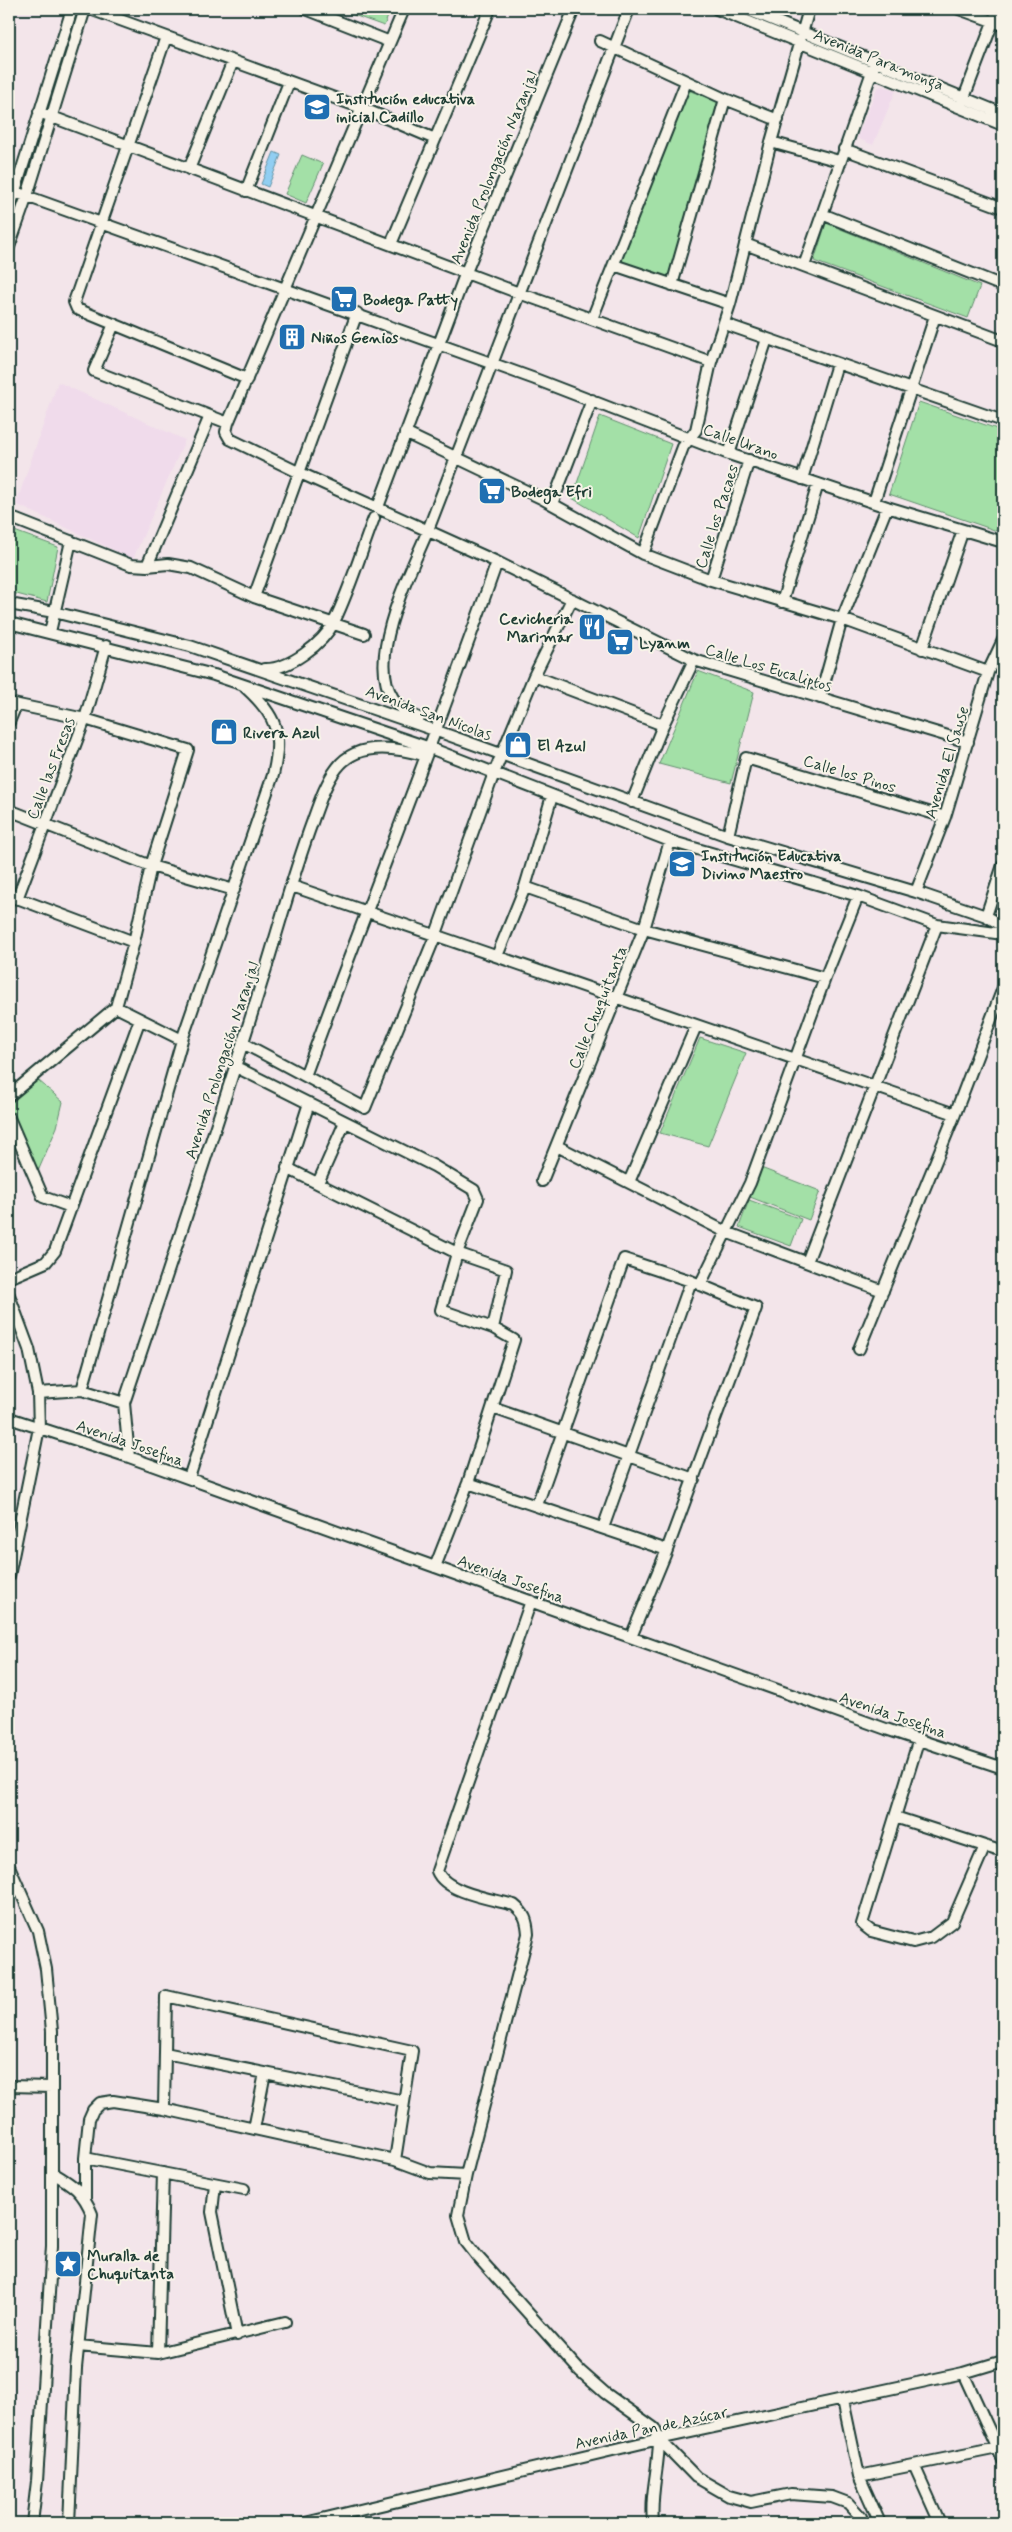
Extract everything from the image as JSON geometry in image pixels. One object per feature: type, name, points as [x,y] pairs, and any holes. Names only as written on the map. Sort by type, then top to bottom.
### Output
[{"type":"street","points":[[9,210],[72,9]]},
{"type":"street","points":[[9,247],[27,196],[85,9]]},
{"type":"street","points":[[90,9],[362,108],[435,138]]},
{"type":"street","points":[[306,9],[390,42]]},
{"type":"street","points":[[114,324],[94,371],[228,423],[404,9]]},
{"type":"street","points":[[391,244],[490,9]]},
{"type":"street","name":"Avenida Prolongación Naranjal","points":[[378,507],[438,343],[574,9]]},
{"type":"street","points":[[437,728],[411,716],[397,703],[386,682],[383,663],[386,638],[394,613],[428,530],[628,9]]},
{"type":"street","name":"Avenida Paramonga","points":[[717,9],[800,44],[874,66]]},
{"type":"street","name":"Avenida Paramonga","points":[[746,9],[962,103],[1003,125]]},
{"type":"street","points":[[643,554],[683,447],[696,430],[711,362],[730,304],[771,142],[809,9]]},
{"type":"street","points":[[959,9],[998,23]]},
{"type":"street","points":[[962,103],[998,23],[998,9]]},
{"type":"street","points":[[166,36],[74,302],[77,309],[247,380]]},
{"type":"street","points":[[600,41],[724,99],[778,120]]},
{"type":"street","points":[[189,169],[233,61]]},
{"type":"street","points":[[804,266],[839,161],[874,66]]},
{"type":"street","points":[[246,191],[289,82]]},
{"type":"street","points":[[592,319],[686,82]]},
{"type":"street","points":[[672,285],[724,99]]},
{"type":"street","name":"Avenida Paramonga","points":[[962,103],[1003,114]]},
{"type":"street","points":[[39,112],[519,293],[711,362]]},
{"type":"street","points":[[771,142],[839,161]]},
{"type":"street","points":[[844,149],[1003,208]]},
{"type":"street","points":[[9,174],[19,179]]},
{"type":"street","name":"Calle Urano","points":[[15,192],[101,221],[438,343],[592,400],[729,454],[887,507],[1003,542]]},
{"type":"street","points":[[822,214],[1003,286]]},
{"type":"street","points":[[745,244],[1003,341]]},
{"type":"street","points":[[614,265],[730,304]]},
{"type":"street","points":[[254,597],[357,314]]},
{"type":"street","points":[[874,502],[935,316]]},
{"type":"street","points":[[724,324],[1003,421]]},
{"type":"street","points":[[729,454],[767,339]]},
{"type":"street","points":[[802,479],[837,364]]},
{"type":"street","points":[[552,504],[592,400]]},
{"type":"street","points":[[147,566],[210,416]]},
{"type":"street","name":"Calle Los Eucaliptos","points":[[228,423],[226,432],[230,439],[298,472],[408,520],[497,562],[694,660],[968,742]]},
{"type":"street","points":[[405,433],[552,504],[643,554],[711,580],[842,619],[988,672]]},
{"type":"street","name":"Calle los Pacaes","points":[[711,580],[749,460]]},
{"type":"street","points":[[782,602],[818,484]]},
{"type":"street","points":[[820,698],[842,619],[887,507]]},
{"type":"street","points":[[9,517],[131,564],[147,566],[168,564],[191,568],[254,597],[364,634]]},
{"type":"street","points":[[255,668],[278,669],[299,658],[333,624],[374,518]]},
{"type":"street","points":[[922,649],[963,530]]},
{"type":"street","points":[[50,632],[71,541]]},
{"type":"street","points":[[305,1076],[365,910],[437,728],[497,562]]},
{"type":"street","points":[[243,1043],[365,1108],[436,934],[494,773],[534,676],[572,599]]},
{"type":"street","name":"Avenida San Nicolas","points":[[9,604],[54,612],[190,646],[437,728],[502,754],[728,836],[916,892],[986,916],[1003,926]]},
{"type":"street","name":"Avenida San Nicolas","points":[[9,623],[106,646],[242,684],[428,752],[494,773],[670,841],[858,896],[937,925],[1003,934]]},
{"type":"street","name":"Avenida El Sause","points":[[916,892],[945,817],[988,672],[1003,640]]},
{"type":"street","name":"Calle las Fresas","points":[[13,897],[45,824],[85,719],[106,646]]},
{"type":"street","points":[[632,802],[663,725],[694,660]]},
{"type":"street","points":[[534,676],[663,725]]},
{"type":"street","points":[[82,1390],[182,1040],[273,776],[279,750],[274,723],[262,703],[242,684]]},
{"type":"street","points":[[9,722],[13,704],[85,719],[188,750],[151,866],[134,942],[116,1006],[9,1096]]},
{"type":"street","name":"Avenida Prolongación Naranjal","points":[[129,1457],[124,1403],[236,1067],[292,886],[321,800],[337,767],[352,756],[369,749],[387,748],[428,752]]},
{"type":"street","name":"Calle los Pinos","points":[[728,836],[746,758],[945,817]]},
{"type":"street","points":[[497,956],[525,887],[552,796]]},
{"type":"street","points":[[9,810],[151,866],[234,890]]},
{"type":"street","name":"Calle Chuquitanta","points":[[542,1181],[618,998],[644,929],[670,841]]},
{"type":"street","points":[[986,916],[1003,865]]},
{"type":"street","points":[[292,886],[955,1114]]},
{"type":"street","points":[[525,887],[644,929],[825,978]]},
{"type":"street","points":[[604,1528],[629,1456],[696,1283],[726,1232],[750,1183],[825,978],[858,896]]},
{"type":"street","points":[[13,897],[134,942]]},
{"type":"street","points":[[808,1262],[937,925]]},
{"type":"street","points":[[859,1349],[955,1114],[1003,988]]},
{"type":"street","points":[[116,1006],[182,1040]]},
{"type":"street","points":[[9,1278],[46,1262],[55,1251],[140,1019]]},
{"type":"street","points":[[628,1182],[696,1026]]},
{"type":"street","points":[[236,1067],[434,1166],[474,1190],[478,1199],[457,1253],[441,1310],[512,1337],[514,1343],[468,1483],[435,1567]]},
{"type":"street","points":[[189,1478],[309,1103]]},
{"type":"street","points":[[9,1118],[43,1197],[71,1207]]},
{"type":"street","points":[[318,1183],[344,1122]]},
{"type":"street","points":[[557,1146],[726,1232],[883,1291]]},
{"type":"street","points":[[287,1168],[457,1253],[506,1270],[492,1328]]},
{"type":"street","points":[[537,1505],[624,1259],[696,1283],[756,1308],[667,1550],[630,1637]]},
{"type":"street","points":[[9,1295],[29,1350],[38,1393],[39,1428],[9,1576]]},
{"type":"street","points":[[38,1393],[82,1390],[124,1403]]},
{"type":"street","points":[[493,1408],[694,1479]]},
{"type":"street","name":"Avenida Josefina","points":[[9,1418],[189,1478],[630,1637],[1003,1768]]},
{"type":"street","points":[[468,1483],[667,1550]]},
{"type":"street","points":[[531,1601],[437,1872],[441,1880],[450,1887],[514,1905],[522,1911],[526,1920],[528,1934],[466,2175],[458,2215],[466,2242],[580,2371],[605,2393],[654,2428],[659,2440],[696,2477],[729,2496],[751,2502],[791,2494],[832,2497],[848,2504],[862,2517],[862,2523]]},
{"type":"street","points":[[919,1739],[862,1924],[871,1931],[913,1942],[924,1941],[944,1929],[952,1922],[985,1846]]},
{"type":"street","points":[[896,1817],[1003,1852]]},
{"type":"street","points":[[9,1866],[38,1931],[46,1969],[52,2031],[53,2173],[50,2286],[37,2481],[32,2523]]},
{"type":"street","points":[[164,2109],[166,1996],[412,2051],[395,2160]]},
{"type":"street","points":[[165,2053],[404,2101]]},
{"type":"street","points":[[254,2129],[265,2073]]},
{"type":"street","points":[[9,2086],[52,2087]]},
{"type":"street","points":[[69,2523],[72,2428],[78,2346],[92,2226],[92,2214],[86,2198],[85,2158],[89,2118],[93,2110],[100,2103],[113,2101],[164,2109],[395,2160],[430,2173],[466,2175]]},
{"type":"street","points":[[85,2158],[244,2189]]},
{"type":"street","points":[[53,2173],[72,2184],[86,2198]]},
{"type":"street","points":[[158,2352],[163,2173]]},
{"type":"street","points":[[215,2184],[212,2212],[237,2335]]},
{"type":"street","points":[[78,2346],[158,2352],[286,2322]]},
{"type":"street","name":"Avenida Pan de Azúcar","points":[[305,2523],[659,2440],[963,2373],[1003,2362]]},
{"type":"street","points":[[963,2373],[1003,2460]]},
{"type":"street","points":[[844,2400],[859,2476],[880,2523]]},
{"type":"street","points":[[653,2523],[652,2485],[659,2460],[659,2440]]},
{"type":"street","points":[[859,2476],[998,2448]]},
{"type":"street","points":[[914,2465],[940,2523]]},
{"type":"shaded area","points":[[882,86],[896,90],[873,145],[857,138],[877,88]]},
{"type":"shaded area","points":[[58,382],[185,440],[133,559],[16,504]]},
{"type":"green space","points":[[337,9],[391,9],[384,26]]},
{"type":"green space","points":[[688,90],[719,102],[669,278],[620,263]]},
{"type":"green space","points":[[302,155],[323,164],[306,203],[285,194]]},
{"type":"green space","points":[[826,223],[980,286],[968,318],[814,261]]},
{"type":"green space","points":[[919,402],[1003,431],[1003,533],[889,494]]},
{"type":"green space","points":[[600,416],[671,444],[639,538],[572,498]]},
{"type":"green space","points":[[9,529],[58,547],[47,602],[9,592]]},
{"type":"green space","points":[[698,671],[754,692],[731,783],[659,764]]},
{"type":"green space","points":[[700,1038],[746,1053],[708,1146],[660,1133]]},
{"type":"green space","points":[[38,1080],[63,1102],[57,1127],[36,1176],[9,1110],[9,1102]]},
{"type":"green space","points":[[761,1168],[820,1191],[809,1220],[750,1197]]},
{"type":"green space","points":[[749,1200],[801,1219],[791,1246],[739,1227]]},
{"type":"water","points":[[274,152],[281,155],[268,187],[261,184]]},
{"type":"place","name":"Institución educativa inicial Cadillo","points":[[317,107]]},
{"type":"place","name":"Bodega Patty","points":[[344,299]]},
{"type":"place","name":"Niños Genios","points":[[292,337]]},
{"type":"place","name":"Bodega Efri","points":[[492,491]]},
{"type":"place","name":"Cevicheria Marimar","points":[[592,627]]},
{"type":"place","name":"Lyanm","points":[[620,642]]},
{"type":"place","name":"Rivera Azul","points":[[224,732]]},
{"type":"place","name":"El Azul","points":[[518,745]]},
{"type":"place","name":"Institución Educativa Divino Maestro","points":[[682,864]]},
{"type":"place","name":"Muralla de Chuquitanta","points":[[68,2264]]}]
